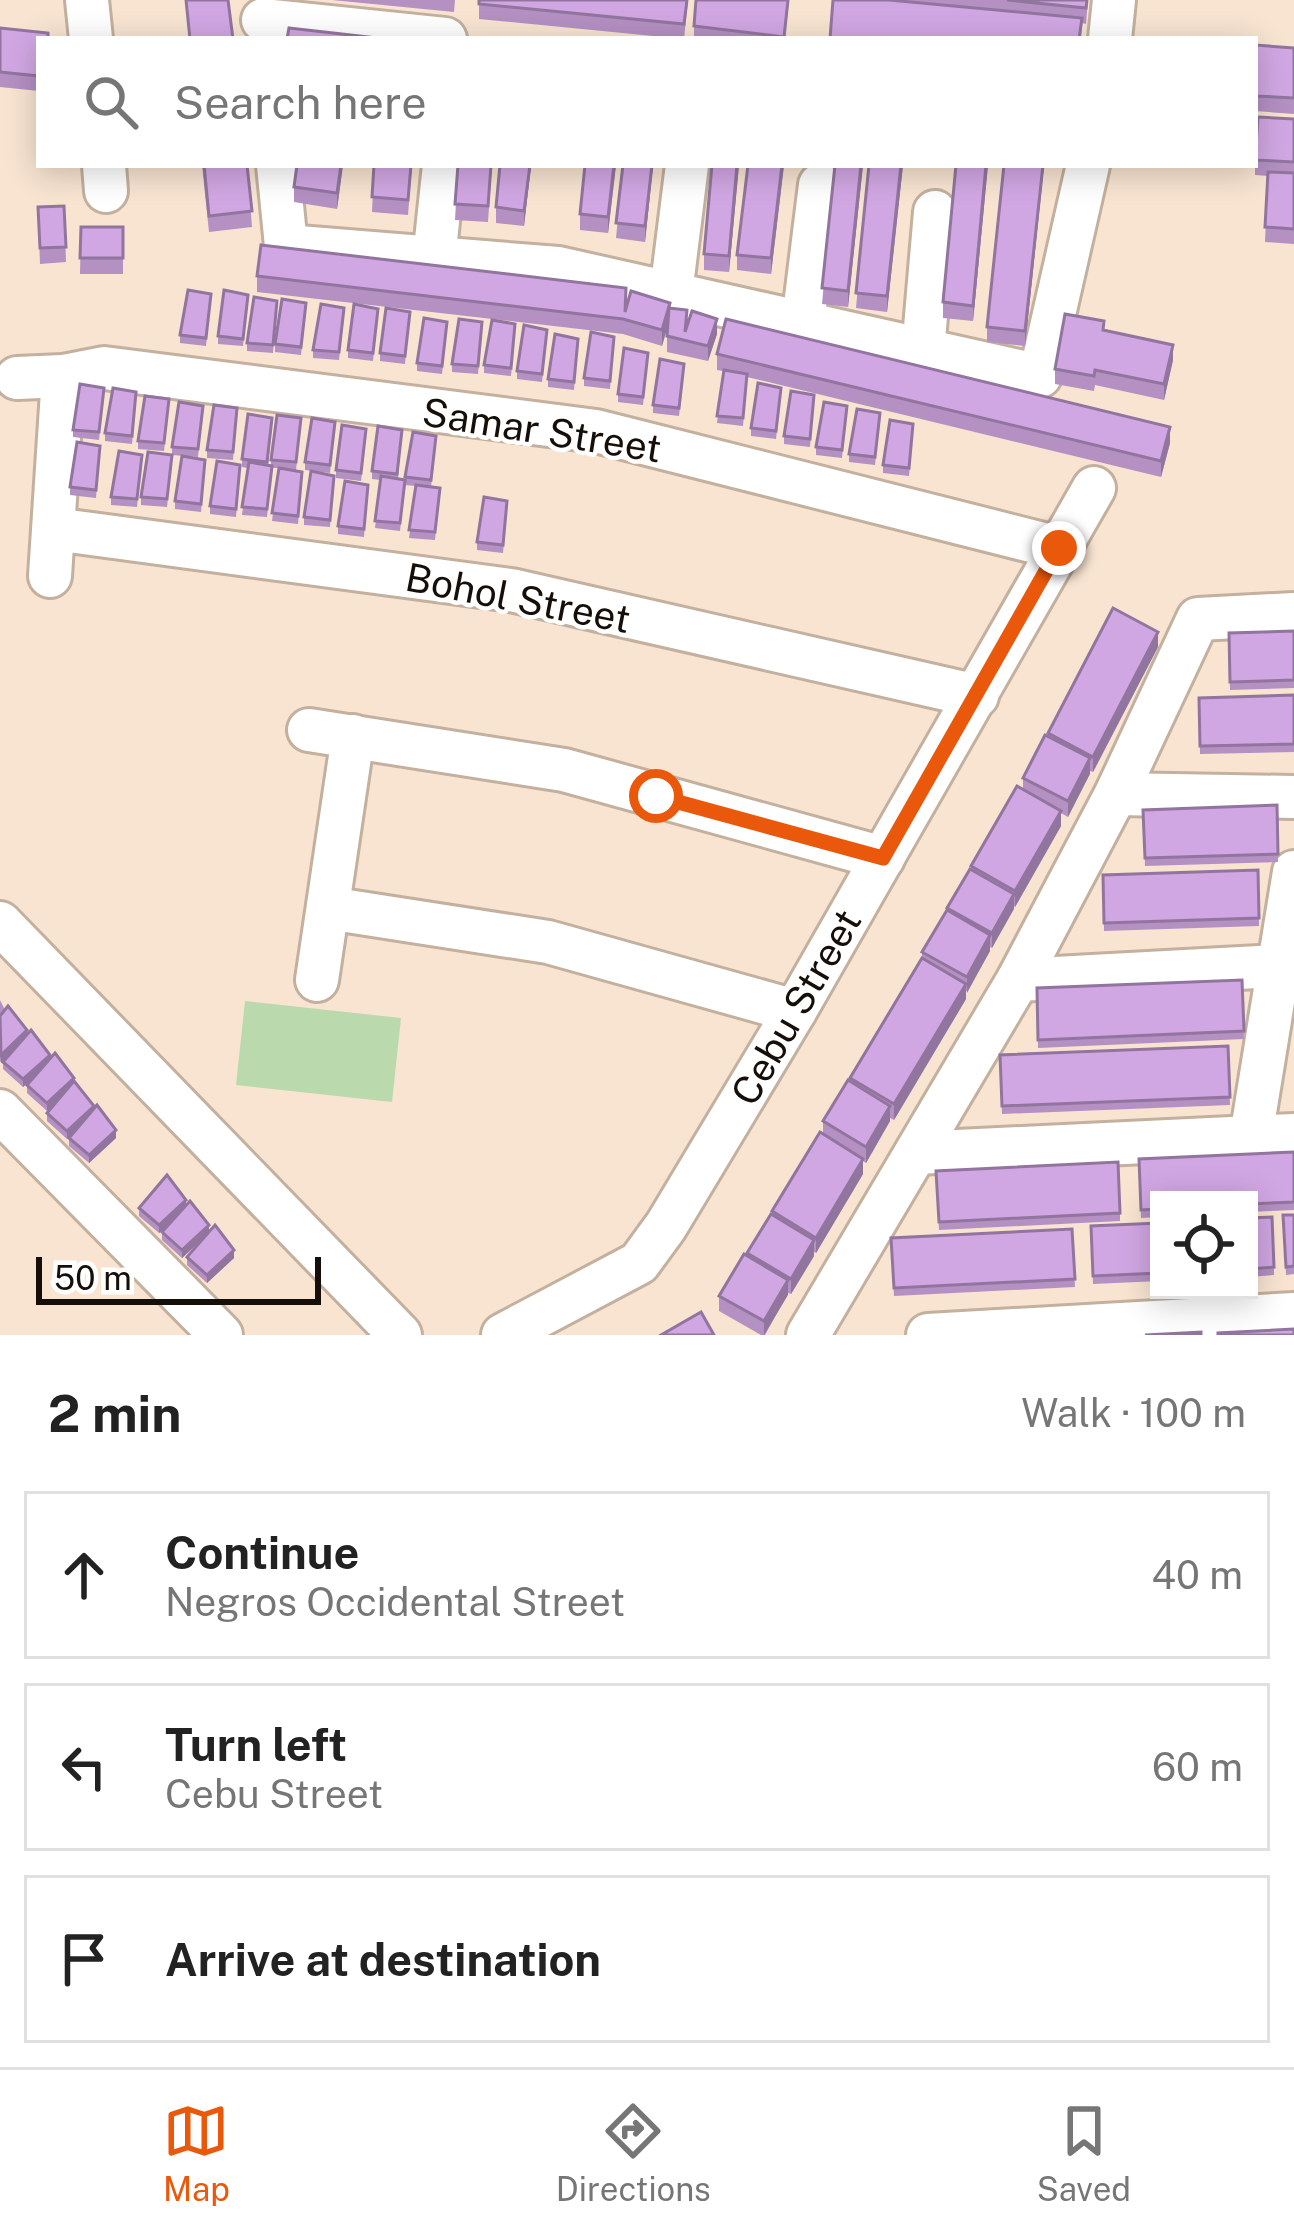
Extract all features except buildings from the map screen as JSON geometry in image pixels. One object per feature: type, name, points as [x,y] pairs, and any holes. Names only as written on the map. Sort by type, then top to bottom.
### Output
[{"type":"street","points":[[87,0],[91,36]]},
{"type":"street","points":[[1109,36],[1114,0]]},
{"type":"street","points":[[263,20],[417,36]]},
{"type":"street","points":[[278,168],[286,246],[557,268],[1040,376],[1087,168]]},
{"type":"street","points":[[434,259],[444,168]]},
{"type":"street","points":[[671,293],[687,168]]},
{"type":"street","points":[[803,322],[820,185]]},
{"type":"street","points":[[922,351],[935,212]]},
{"type":"street","name":"Samar Street","points":[[17,378],[104,368],[596,431],[1059,548]]},
{"type":"street","points":[[50,576],[63,376]]},
{"type":"street","name":"Cebu Street","points":[[502,1335],[639,1263],[666,1226],[795,1011],[1094,488]]},
{"type":"street","name":"Bohol Street","points":[[54,529],[511,590],[977,696]]},
{"type":"street","points":[[808,1335],[1018,980],[1117,794],[1198,619],[1294,614]]},
{"type":"street","points":[[309,730],[564,770],[883,858]]},
{"type":"street","points":[[317,980],[353,736]]},
{"type":"street","points":[[1117,794],[1294,797]]},
{"type":"street","points":[[1251,1137],[1294,872]]},
{"type":"street","points":[[328,908],[548,942],[795,1011]]},
{"type":"street","points":[[0,923],[400,1335]]},
{"type":"street","points":[[1018,980],[1276,967]]},
{"type":"street","points":[[0,1111],[221,1335]]},
{"type":"street","points":[[916,1153],[1294,1135]]},
{"type":"street","points":[[928,1335],[1294,1314]]},
{"type":"green space","points":[[245,1001],[401,1018],[392,1102],[236,1085]]},
{"type":"route","points":[[656,796],[883,858],[1059,548]]}]
